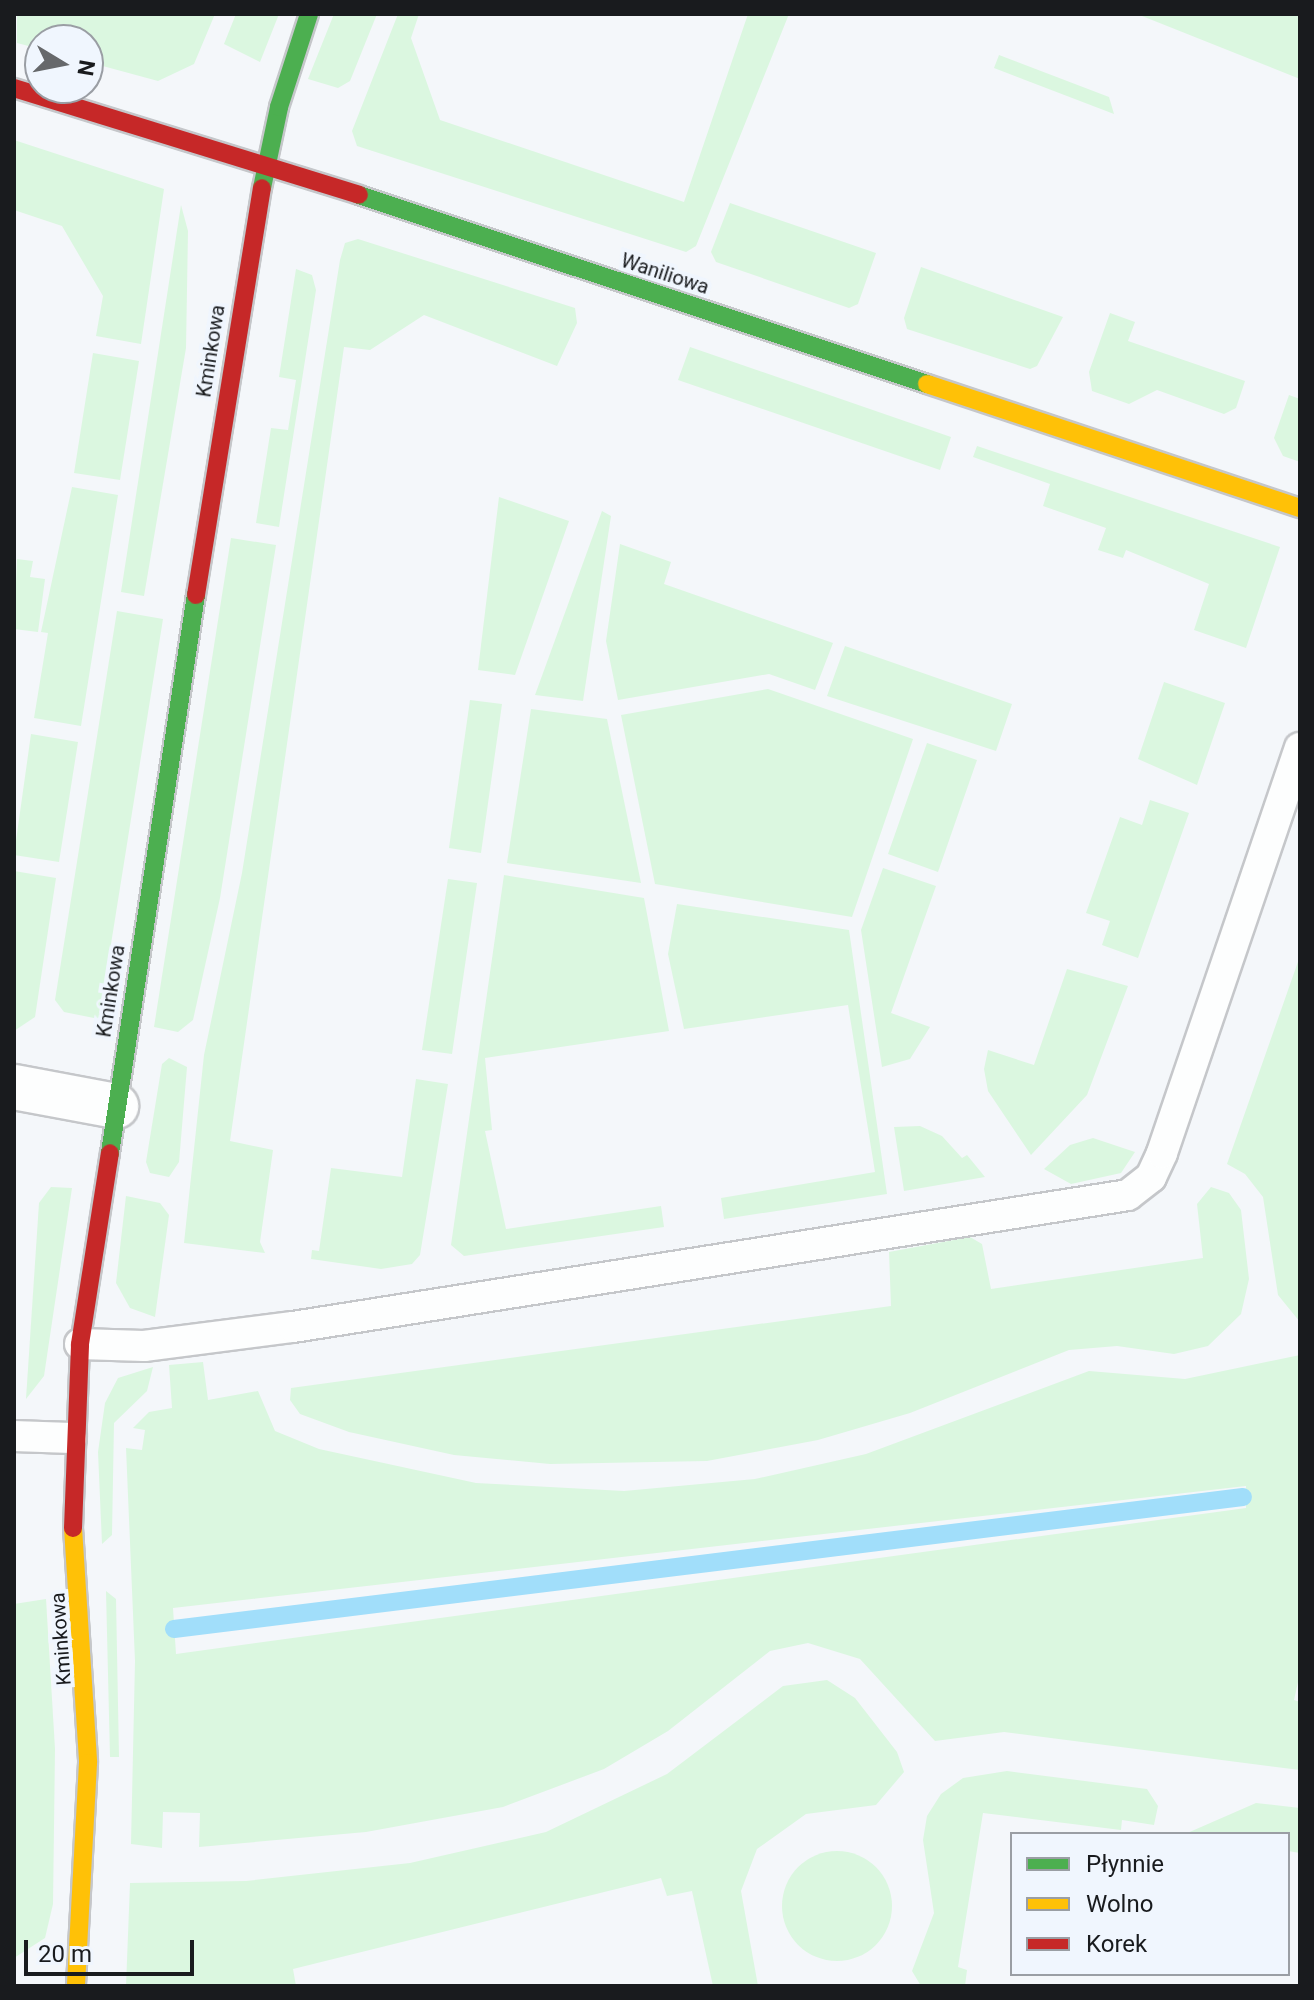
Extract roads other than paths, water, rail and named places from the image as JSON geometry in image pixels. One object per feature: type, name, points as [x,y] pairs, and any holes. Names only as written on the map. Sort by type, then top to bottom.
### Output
[{"type":"street","name":"Kminkowa","points":[[76,1986],[88,1763],[71,1438],[80,1344],[265,164],[309,14]]},
{"type":"street","name":"Waniliowa","points":[[14,88],[265,164],[1300,508]]},
{"type":"street","points":[[14,1087],[116,1106]]},
{"type":"lane","points":[[80,1344],[144,1346],[293,1327],[1128,1195],[1151,1177],[1162,1153],[1294,784],[1300,748]]},
{"type":"lane","points":[[14,1436],[71,1438]]},
{"type":"waterway","points":[[174,1629],[1243,1497]]}]
